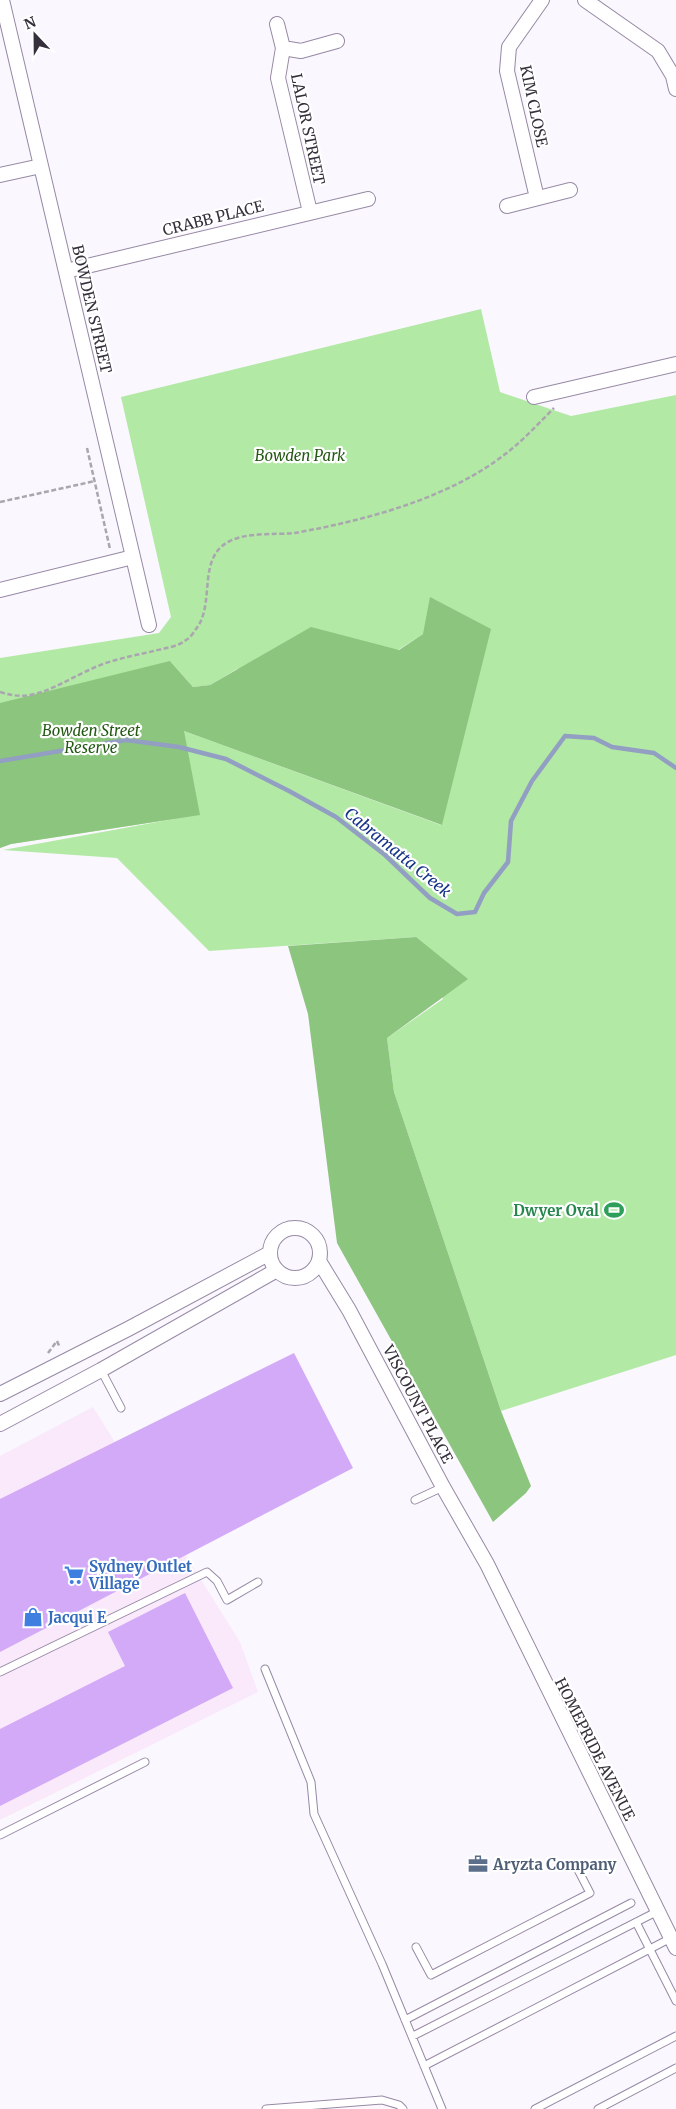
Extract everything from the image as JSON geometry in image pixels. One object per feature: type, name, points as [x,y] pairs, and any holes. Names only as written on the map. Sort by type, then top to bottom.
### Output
[{"type":"street","name":"BOWDEN STREET","points":[[2,0],[150,625]]},
{"type":"street","name":"KIM CLOSE","points":[[537,198],[507,71],[509,47],[542,0]]},
{"type":"street","points":[[585,0],[658,51],[673,76],[676,89]]},
{"type":"street","name":"LALOR STREET","points":[[277,24],[284,48],[278,78],[310,212]]},
{"type":"street","points":[[284,48],[301,51],[337,42]]},
{"type":"street","points":[[0,175],[41,166]]},
{"type":"street","points":[[507,206],[570,190]]},
{"type":"street","name":"CRABB PLACE","points":[[66,271],[368,199]]},
{"type":"street","points":[[534,397],[676,364]]},
{"type":"street","points":[[0,590],[133,557]]},
{"type":"street","points":[[300,1228],[314,1237],[320,1253],[319,1261],[308,1274],[292,1278],[277,1270],[270,1253],[272,1244],[283,1231],[300,1228]]},
{"type":"street","points":[[0,1394],[128,1329],[270,1253]]},
{"type":"street","name":"VISCOUNT PLACE","points":[[319,1261],[349,1310],[443,1487],[487,1564]]},
{"type":"street","points":[[0,1424],[101,1370],[277,1270]]},
{"type":"street","name":"HOMEPRIDE AVENUE","points":[[487,1564],[674,1943]]},
{"type":"lane","points":[[101,1370],[121,1408]]},
{"type":"lane","points":[[415,1500],[443,1487]]},
{"type":"lane","points":[[0,1672],[207,1572],[217,1582],[227,1600],[258,1582]]},
{"type":"lane","points":[[265,1669],[311,1782],[314,1814],[382,1964],[442,2109]]},
{"type":"lane","points":[[0,1835],[145,1762]]},
{"type":"lane","points":[[416,1947],[431,1974],[590,1893],[575,1864]]},
{"type":"lane","points":[[405,2020],[631,1902]]},
{"type":"lane","points":[[412,2036],[658,1911]]},
{"type":"lane","points":[[636,1922],[676,2001]]},
{"type":"lane","points":[[424,2066],[649,1948],[674,1943]]},
{"type":"lane","points":[[534,2109],[676,2036]]},
{"type":"lane","points":[[598,2109],[676,2068]]},
{"type":"lane","points":[[266,2109],[382,2100],[399,2105],[403,2109]]},
{"type":"path","points":[[0,692],[12,696],[30,695],[109,662],[172,646],[186,640],[198,627],[203,612],[210,563],[219,549],[230,540],[248,536],[295,533],[342,524],[403,506],[437,492],[476,474],[514,448],[559,403]]},
{"type":"path","points":[[87,448],[113,562]]},
{"type":"path","points":[[0,502],[95,482]]},
{"type":"shaded area","points":[[93,1407],[240,1642],[258,1692],[0,1820],[0,1456]]},
{"type":"green space","points":[[481,309],[500,392],[571,416],[676,395],[676,1355],[501,1411],[394,1092],[387,1038],[443,999],[416,937],[209,951],[117,858],[3,850],[174,819],[11,844],[0,848],[0,658],[159,633],[171,617],[121,397]],"holes":[[[423,634],[441,825],[184,731],[171,662],[193,687],[210,685],[237,669],[398,650]]]},
{"type":"green space","name":"Bowden Street Reserve","points":[[430,597],[491,629],[442,825],[184,731],[200,815],[11,844],[0,848],[0,703],[170,661],[193,687],[210,685],[311,627],[399,650],[423,634]]},
{"type":"green space","points":[[416,937],[468,979],[387,1038],[394,1092],[501,1411],[531,1486],[526,1493],[493,1522],[337,1243],[308,1014],[288,946]]},
{"type":"building","name":"Sydney Outlet Village","points":[[294,1353],[353,1468],[0,1652],[0,1499]]},
{"type":"building","points":[[185,1593],[233,1688],[0,1806],[0,1729],[125,1666],[108,1632]]},
{"type":"waterway","name":"Cabramatta Creek","points":[[0,761],[126,740],[179,747],[226,759],[336,817],[385,855],[430,898],[457,914],[475,912],[484,893],[508,862],[511,821],[532,781],[565,736],[594,738],[612,747],[654,753],[676,768]]},
{"type":"place","name":"Dwyer Oval","points":[[614,1210]]},
{"type":"place","name":"Sydney Outlet Village","points":[[74,1575]]},
{"type":"place","name":"Jacqui E","points":[[33,1617]]},
{"type":"place","name":"Aryzta Company","points":[[478,1864]]},
{"type":"park label","name":"Bowden Park","points":[[300,455]]}]
